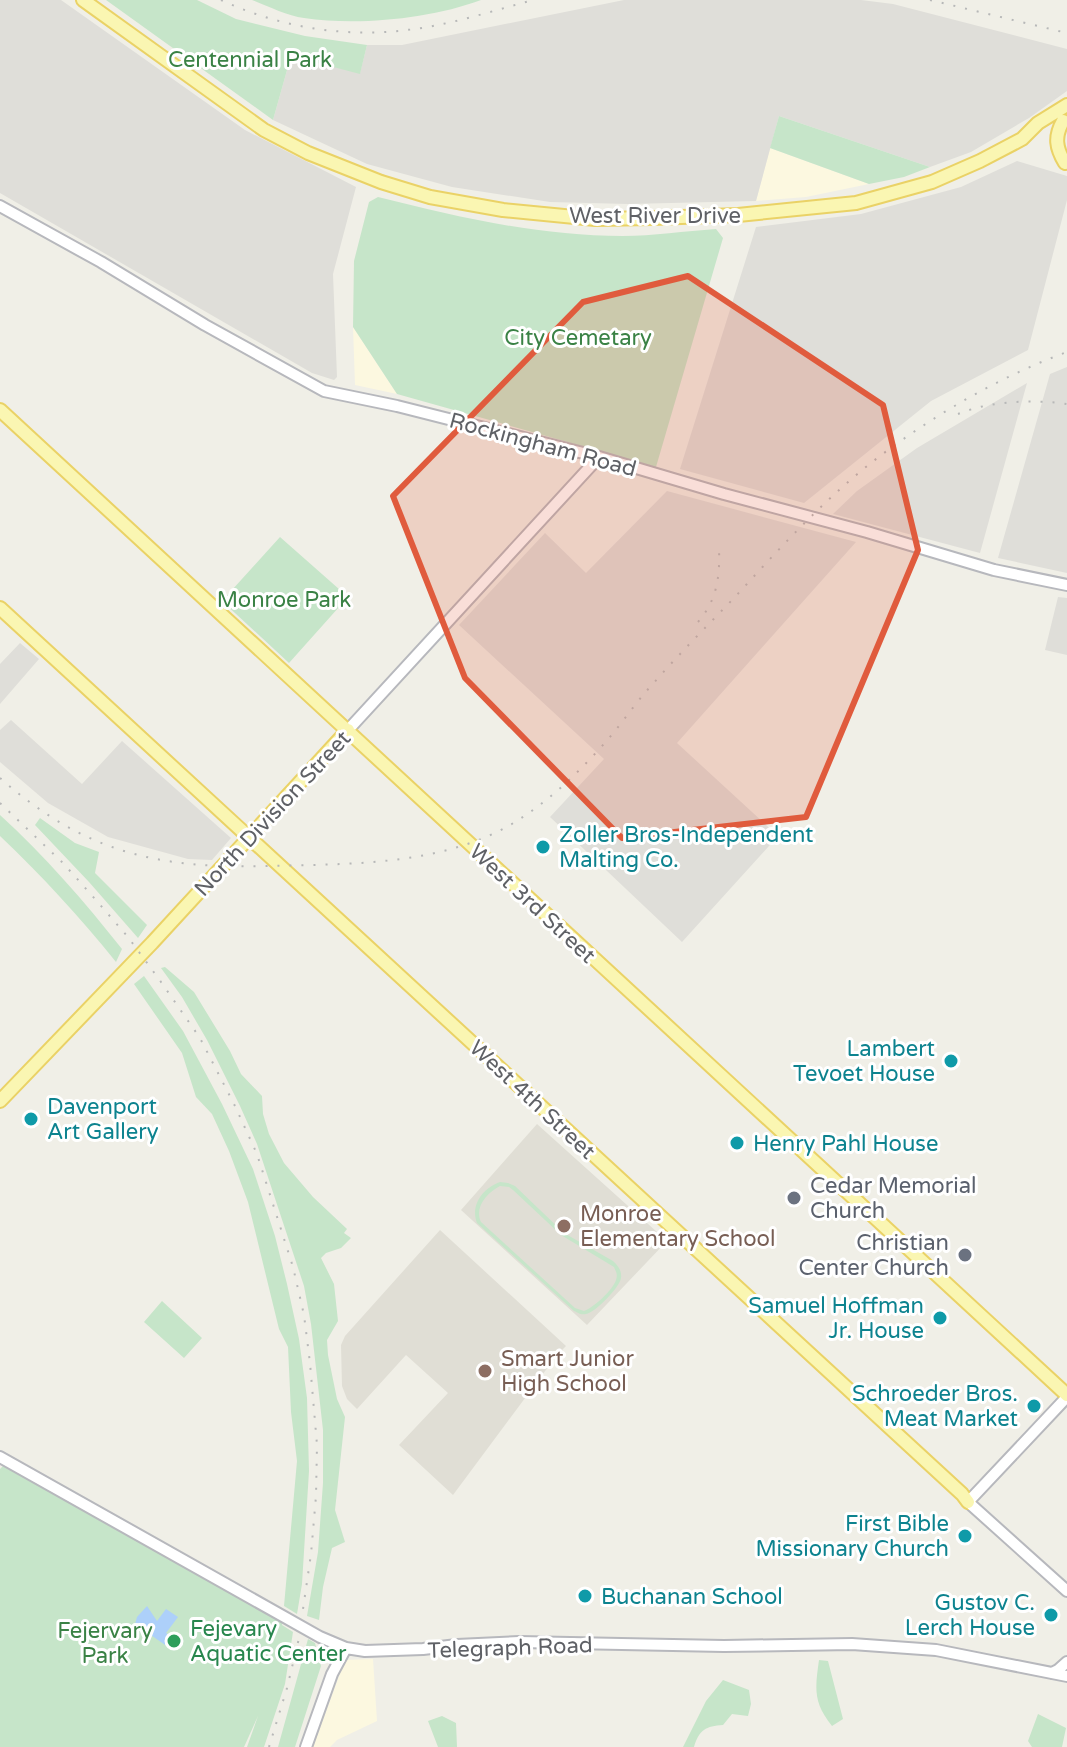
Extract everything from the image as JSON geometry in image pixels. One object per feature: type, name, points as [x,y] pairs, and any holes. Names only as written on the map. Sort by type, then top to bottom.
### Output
[{"type":"main road","name":"West River Drive","points":[[83,0],[264,130],[308,153],[381,182],[430,197],[503,210],[624,219],[738,215],[856,203],[932,182],[980,161],[1029,134],[1043,132],[1065,120]]},
{"type":"main road","name":"West River Drive","points":[[1029,134],[1038,123],[1067,105]]},
{"type":"main road","points":[[1065,120],[1057,131],[1056,142],[1065,163]]},
{"type":"main road","name":"West 3rd Street","points":[[0,410],[1067,1396]]},
{"type":"main road","name":"West 4th Street","points":[[0,608],[968,1502]]},
{"type":"main road","name":"North Division Street","points":[[0,1101],[93,1006],[348,730]]},
{"type":"street","name":"Rockingham Road","points":[[0,206],[324,391],[397,406],[599,457],[994,570],[1067,585]]},
{"type":"street","name":"North Division Street","points":[[348,730],[599,457]]},
{"type":"street","points":[[968,1502],[1067,1396]]},
{"type":"street","name":"Telegraph Road","points":[[0,1457],[320,1637],[346,1648],[408,1650],[519,1642],[724,1646],[852,1644],[936,1650],[1067,1676]]},
{"type":"street","name":"West 4th Street","points":[[968,1502],[1067,1591]]},
{"type":"street","points":[[306,1747],[327,1686],[346,1648]]},
{"type":"street","points":[[1052,1673],[1067,1662]]},
{"type":"highlighted area","points":[[688,276],[883,405],[918,550],[806,817],[622,838],[465,678],[393,496],[583,302]]},
{"type":"shaded area","points":[[0,0],[61,0],[245,130],[356,187],[333,274],[337,377],[334,380],[312,373],[0,193]]},
{"type":"shaded area","points":[[624,0],[861,0],[893,4],[1067,49],[1067,91],[1029,118],[971,152],[930,167],[779,116],[756,201],[550,202],[452,187],[367,164],[273,120],[291,56],[360,73],[367,45],[402,45]]},
{"type":"shaded area","points":[[770,148],[869,184],[806,197],[756,201]]},
{"type":"shaded area","points":[[1017,161],[1067,176],[1067,200],[1028,350],[931,401],[804,503],[680,469],[756,227],[861,214],[961,187]]},
{"type":"shaded area","points":[[353,327],[397,394],[355,385]]},
{"type":"shaded area","points":[[1067,367],[1067,573],[998,558],[1050,374]]},
{"type":"shaded area","points":[[1027,383],[980,553],[833,514],[857,491],[917,448]]},
{"type":"shaded area","points":[[667,491],[856,542],[677,743],[778,836],[682,942],[550,817],[604,759],[459,625],[545,533],[586,573]]},
{"type":"shaded area","points":[[1058,597],[1067,598],[1067,655],[1045,650]]},
{"type":"shaded area","points":[[20,643],[39,659],[0,704],[0,664]]},
{"type":"shaded area","points":[[11,720],[82,784],[122,741],[231,838],[212,860],[188,859],[108,837],[48,803],[0,762],[0,730]]},
{"type":"shaded area","name":"Monroe Elementary School","points":[[537,1124],[667,1241],[587,1325],[461,1210]]},
{"type":"shaded area","name":"Smart Junior High School","points":[[440,1230],[566,1346],[453,1495],[399,1445],[448,1393],[406,1355],[357,1409],[347,1399],[342,1386],[341,1345],[345,1336]]},
{"type":"shaded area","points":[[373,1659],[377,1721],[337,1740],[330,1747],[313,1747],[345,1660]]},
{"type":"green space","name":"Centennial Park","points":[[106,0],[197,0],[236,19],[305,36],[367,45],[360,74],[291,56],[273,120]]},
{"type":"green space","points":[[252,0],[481,0],[417,16],[347,21],[298,17]]},
{"type":"green space","points":[[779,116],[930,167],[904,177],[869,184],[770,148]]},
{"type":"green space","name":"City Cemetary","points":[[378,197],[469,218],[561,233],[634,236],[716,229],[723,238],[656,467],[397,394],[353,327],[354,261],[369,202]]},
{"type":"green space","name":"Monroe Park","points":[[280,537],[348,597],[289,663],[222,601]]},
{"type":"green space","points":[[0,815],[64,879],[122,949],[116,962],[60,897],[0,836]]},
{"type":"green space","points":[[40,818],[75,843],[99,852],[95,873],[147,925],[138,938],[35,825]]},
{"type":"green space","points":[[165,967],[194,992],[241,1074],[262,1096],[269,1134],[284,1163],[313,1197],[347,1229],[344,1233],[351,1238],[341,1248],[321,1258],[334,1284],[338,1321],[327,1340],[337,1399],[345,1417],[335,1510],[345,1542],[332,1548],[319,1620],[307,1616],[318,1552],[323,1430],[304,1286],[257,1144],[207,1040],[161,968]]},
{"type":"green space","points":[[144,976],[183,1031],[253,1169],[287,1284],[307,1398],[309,1471],[302,1584],[297,1614],[284,1606],[297,1461],[288,1347],[279,1329],[248,1202],[229,1151],[212,1114],[196,1097],[182,1053],[134,984]]},
{"type":"green space","points":[[500,1182],[515,1186],[564,1233],[613,1261],[621,1273],[620,1282],[601,1305],[586,1314],[574,1311],[477,1223],[477,1204],[483,1193]],"holes":[[[500,1186],[509,1187],[561,1235],[614,1267],[617,1276],[614,1284],[592,1306],[584,1311],[575,1308],[481,1222],[479,1211],[486,1197]]]},
{"type":"green space","points":[[162,1301],[202,1338],[184,1358],[144,1322]]},
{"type":"green space","name":"Fejervary Park","points":[[4,1465],[283,1621],[282,1625],[293,1632],[285,1684],[264,1747],[247,1747],[258,1716],[244,1747],[0,1747],[0,1469]]},
{"type":"green space","points":[[308,1639],[315,1643],[321,1666],[295,1747],[278,1747]]},
{"type":"green space","points":[[819,1660],[828,1661],[843,1719],[832,1726],[818,1702]]},
{"type":"green space","points":[[723,1680],[749,1690],[751,1704],[748,1716],[732,1714],[723,1725],[704,1730],[694,1747],[683,1747],[706,1701]]},
{"type":"green space","points":[[1038,1714],[1066,1728],[1062,1747],[1032,1747],[1028,1741]]},
{"type":"green space","points":[[442,1716],[456,1723],[457,1747],[438,1747],[428,1721]]},
{"type":"water","points":[[147,1606],[157,1621],[166,1609],[178,1617],[166,1633],[173,1637],[168,1647],[148,1633],[134,1628],[137,1617]]},
{"type":"railway","points":[[221,0],[289,23],[360,32],[439,25],[533,0]]},
{"type":"railway","points":[[930,0],[1067,33]]},
{"type":"railway","points":[[0,778],[31,803],[92,839],[124,851],[190,864],[266,866],[385,861],[444,851],[472,842],[516,822],[576,773],[661,674],[832,496],[867,466],[963,401],[1014,374],[1067,352]]},
{"type":"railway","points":[[958,414],[1012,402],[1067,404]]},
{"type":"railway","points":[[698,622],[716,588],[719,549]]},
{"type":"railway","points":[[0,803],[63,863],[128,937],[161,982],[200,1038],[257,1154],[293,1267],[304,1315],[310,1363],[317,1445],[316,1496],[302,1616]]},
{"type":"railway","points":[[269,1747],[300,1634]]},
{"type":"place","name":"Zoller Bros-Independent Malting Co.","points":[[543,847]]},
{"type":"place","name":"Lambert Tevoet House","points":[[951,1061]]},
{"type":"place","name":"Davenport Art Gallery","points":[[31,1119]]},
{"type":"place","name":"Henry Pahl House","points":[[737,1143]]},
{"type":"place","name":"Cedar Memorial Church","points":[[794,1198]]},
{"type":"place","name":"Monroe Elementary School","points":[[564,1226]]},
{"type":"place","name":"Christian Center Church","points":[[965,1255]]},
{"type":"place","name":"Samuel Hoffman Jr. House","points":[[940,1318]]},
{"type":"place","name":"Smart Junior High School","points":[[485,1371]]},
{"type":"place","name":"Schroeder Bros. Meat Market","points":[[1034,1406]]},
{"type":"place","name":"First Bible Missionary Church","points":[[965,1536]]},
{"type":"place","name":"Buchanan School","points":[[585,1596]]},
{"type":"place","name":"Gustov C. Lerch House","points":[[1051,1615]]},
{"type":"place","name":"Fejevary Aquatic Center","points":[[174,1641]]}]
